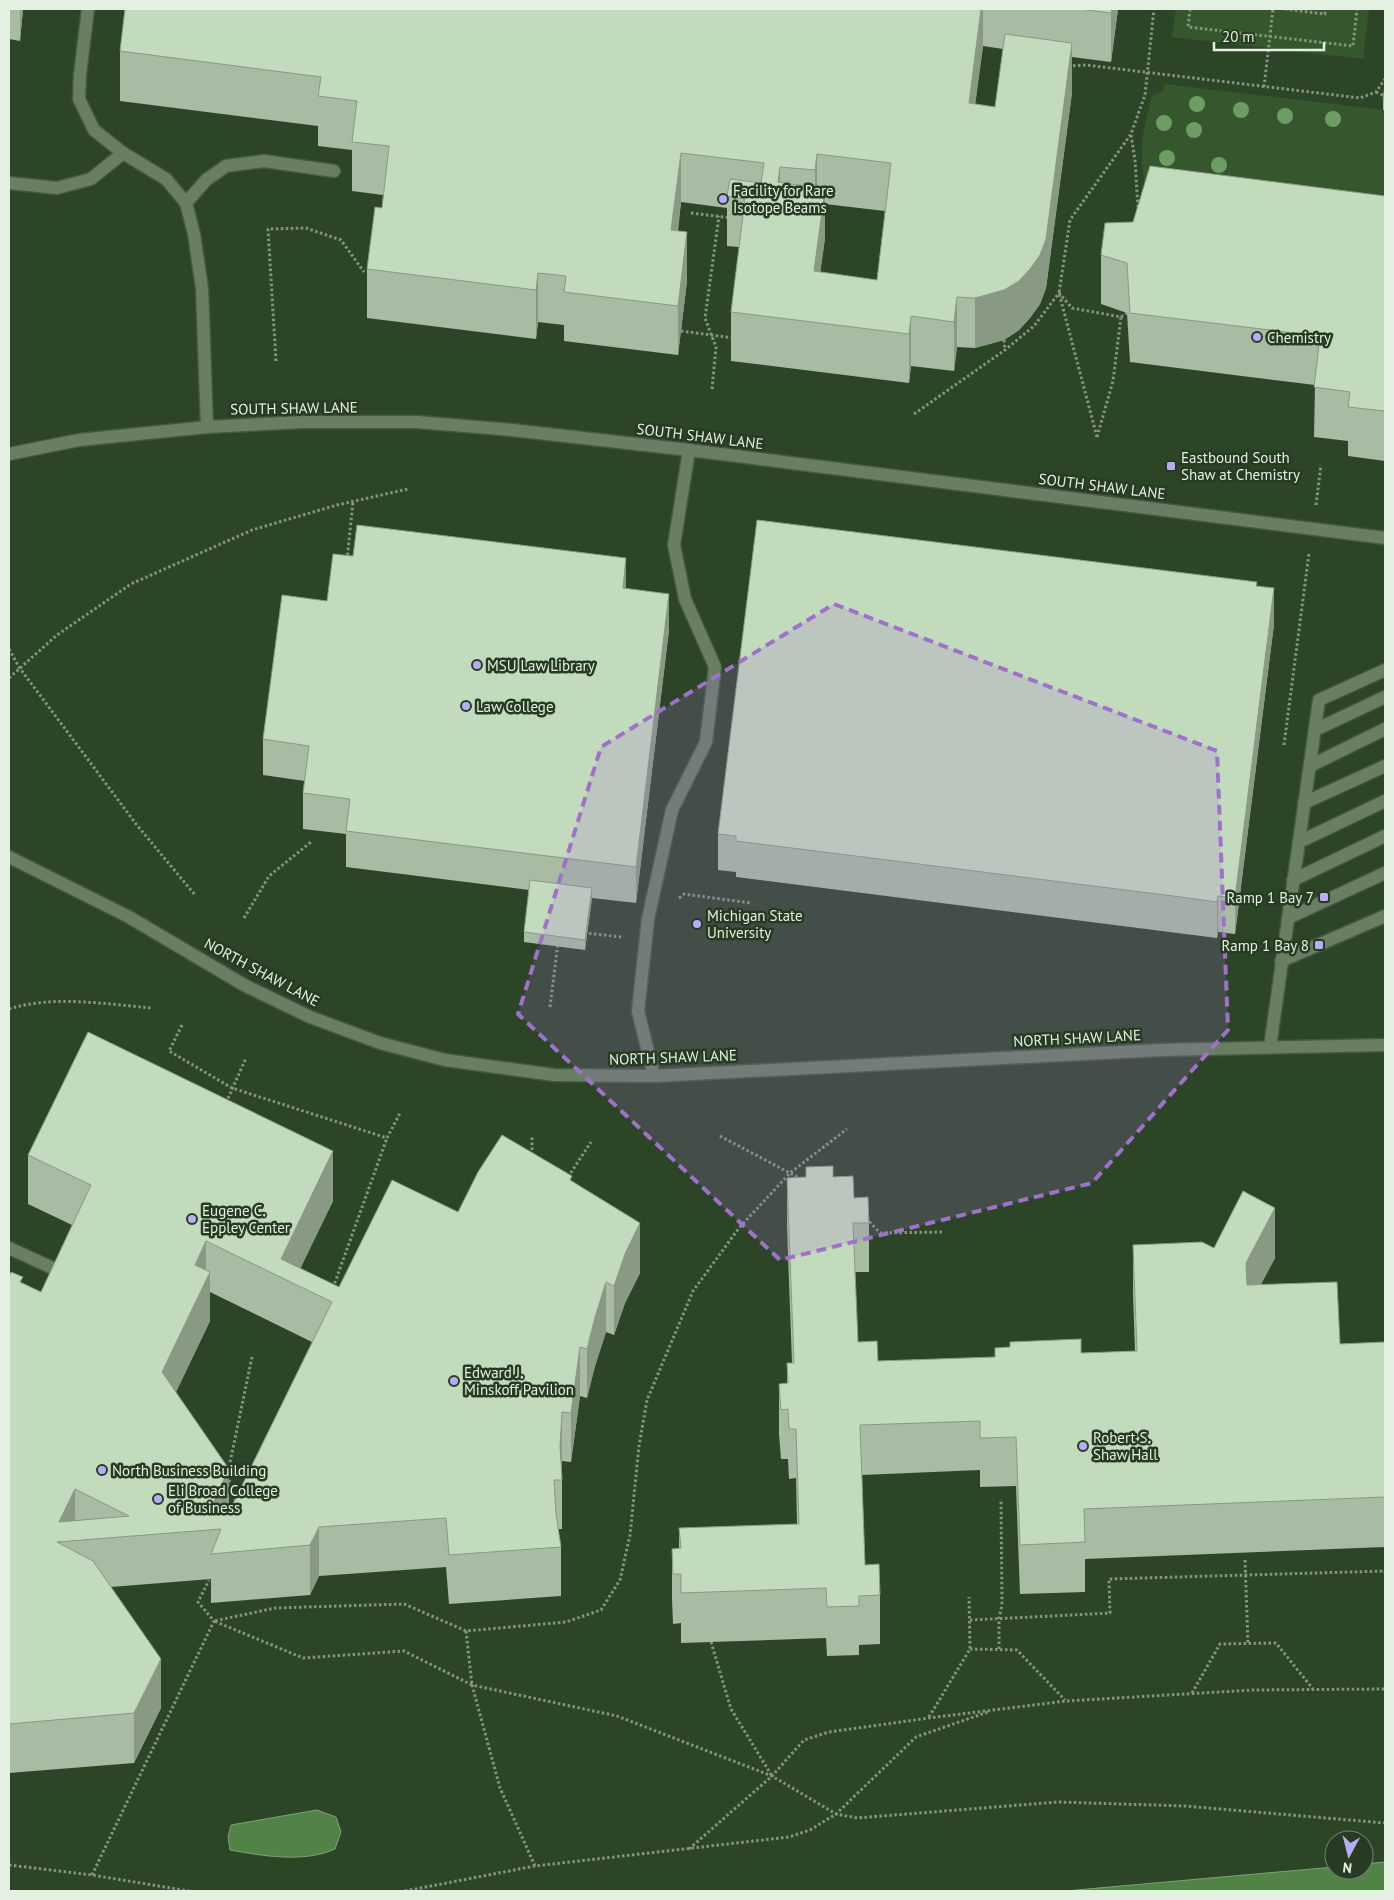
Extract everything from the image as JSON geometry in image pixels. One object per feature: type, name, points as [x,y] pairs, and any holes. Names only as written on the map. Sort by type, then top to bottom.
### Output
[{"type":"street","points":[[88,9],[79,99],[94,130],[123,152],[166,179],[186,203],[194,234],[202,288],[207,427]]},
{"type":"street","points":[[9,183],[56,188],[83,182],[92,179],[123,152]]},
{"type":"street","points":[[186,203],[206,180],[226,166],[264,161],[334,170]]},
{"type":"street","name":"SOUTH SHAW LANE","points":[[9,454],[79,440],[207,427],[303,422],[417,422],[512,430],[689,450],[1385,538]]},
{"type":"street","points":[[654,1076],[638,1011],[648,918],[672,810],[706,742],[715,667],[685,599],[674,545],[689,450]]},
{"type":"street","points":[[1270,1047],[1319,700],[1385,670]]},
{"type":"street","points":[[1315,730],[1385,697]]},
{"type":"street","points":[[1310,766],[1385,729]]},
{"type":"street","points":[[1304,803],[1385,766]]},
{"type":"street","points":[[1299,842],[1385,801]]},
{"type":"street","points":[[1293,880],[1385,836]]},
{"type":"street","name":"NORTH SHAW LANE","points":[[9,858],[129,917],[244,985],[310,1017],[380,1043],[445,1060],[554,1075],[654,1076],[1105,1053],[1385,1045]]},
{"type":"street","points":[[1288,918],[1385,873]]},
{"type":"street","points":[[1281,961],[1385,916]]},
{"type":"street","points":[[9,1248],[57,1270]]},
{"type":"path","points":[[1121,317],[1112,380],[1096,437],[1059,293],[1070,220],[1131,134],[1145,95],[1154,9]]},
{"type":"path","points":[[1190,9],[1188,27],[1353,46],[1357,9]]},
{"type":"path","points":[[1264,87],[1273,9]]},
{"type":"path","points":[[1285,9],[1325,14],[1325,9]]},
{"type":"path","points":[[1065,66],[1086,65],[1352,98],[1360,98],[1376,92],[1385,79]]},
{"type":"path","points":[[1376,92],[1385,96]]},
{"type":"path","points":[[1131,134],[1135,160],[1138,210]]},
{"type":"path","points":[[691,213],[738,218]]},
{"type":"path","points":[[712,389],[716,347],[705,318],[719,216]]},
{"type":"path","points":[[276,360],[268,228],[306,228],[341,240],[364,272]]},
{"type":"path","points":[[1059,293],[1072,308],[1121,317],[1127,313]]},
{"type":"path","points":[[914,414],[1005,350],[1034,326],[1059,293]]},
{"type":"path","points":[[681,331],[734,338]]},
{"type":"path","points":[[1004,340],[1005,350]]},
{"type":"path","points":[[1283,755],[1321,466]]},
{"type":"path","points":[[9,678],[19,667],[57,635],[131,584],[252,530],[408,489]]},
{"type":"path","points":[[346,560],[353,502]]},
{"type":"path","points":[[9,649],[19,667],[136,824],[194,895]]},
{"type":"path","points":[[244,918],[269,876],[311,842]]},
{"type":"path","points":[[550,1007],[558,940]]},
{"type":"path","points":[[9,1009],[26,1004],[73,1002],[151,1008]]},
{"type":"path","points":[[182,1025],[170,1051],[232,1088],[387,1138]]},
{"type":"path","points":[[225,1105],[246,1058]]},
{"type":"path","points":[[338,1293],[334,1285],[387,1138],[400,1113]]},
{"type":"path","points":[[214,1621],[275,1608],[404,1604],[466,1631],[566,1622],[600,1610],[620,1580],[630,1535],[639,1446],[647,1400],[693,1291],[739,1228],[790,1173],[847,1128]]},
{"type":"path","points":[[532,1136],[532,1163]]},
{"type":"path","points":[[720,1136],[806,1181]]},
{"type":"path","points":[[564,1182],[591,1142]]},
{"type":"path","points":[[861,1213],[880,1233],[944,1232]]},
{"type":"path","points":[[236,1506],[227,1475],[252,1357]]},
{"type":"path","points":[[999,1649],[998,1618],[1002,1605],[1001,1500]]},
{"type":"path","points":[[1245,1560],[1248,1644]]},
{"type":"path","points":[[970,1620],[1110,1613],[1109,1580],[1385,1571],[1385,1576]]},
{"type":"path","points":[[209,1580],[198,1602],[214,1621],[304,1658],[404,1651],[472,1686],[617,1716],[772,1776],[836,1814],[857,1818],[1058,1802],[1185,1806],[1385,1823]]},
{"type":"path","points":[[928,1718],[970,1649],[970,1597]]},
{"type":"path","points":[[92,1875],[214,1621]]},
{"type":"path","points":[[466,1631],[472,1686],[500,1788],[535,1866]]},
{"type":"path","points":[[711,1642],[730,1709],[772,1776]]},
{"type":"path","points":[[1192,1693],[1220,1644],[1276,1643],[1314,1689]]},
{"type":"path","points":[[970,1649],[1017,1650],[1066,1701]]},
{"type":"path","points":[[690,1849],[772,1776],[804,1740],[829,1732],[1066,1701],[1253,1690],[1385,1689]]},
{"type":"path","points":[[405,1891],[535,1866],[789,1837],[810,1830],[836,1814],[916,1738],[993,1710]]},
{"type":"path","points":[[9,1865],[92,1875],[189,1891]]},
{"type":"highlighted area","points":[[834,604],[1217,751],[1228,1030],[1092,1183],[780,1260],[518,1014],[601,747]]},
{"type":"shaded area","name":"Michigan State University","points":[[9,9],[1385,9],[1385,1891],[9,1891]]},
{"type":"shaded area","points":[[1176,9],[1369,9],[1363,59],[1172,37]]},
{"type":"shaded area","points":[[1165,84],[1385,110],[1385,245],[1150,215],[1143,172],[1143,140],[1152,96],[1163,91]]},
{"type":"shaded area","points":[[317,1810],[336,1817],[341,1832],[335,1849],[310,1856],[297,1857],[270,1856],[230,1850],[228,1837],[231,1825]]},
{"type":"shaded area","points":[[1385,1862],[1385,1891],[1065,1891],[1324,1868],[1324,1880],[1374,1880],[1374,1863]]},
{"type":"building","name":"Facility for Rare Isotope Beams","points":[[125,9],[981,9],[969,103],[995,107],[1005,34],[1072,43],[1046,239],[1040,255],[1019,281],[1004,290],[975,298],[957,297],[954,322],[911,316],[909,334],[731,312],[745,199],[727,196],[730,179],[761,183],[764,163],[681,153],[671,230],[687,232],[678,306],[564,292],[566,276],[538,273],[536,290],[367,269],[375,207],[382,208],[389,146],[352,142],[357,101],[318,96],[321,77],[120,51]],"holes":[[[817,154],[891,163],[877,280],[814,271],[825,189],[778,182],[780,167],[815,170]]]},
{"type":"building","points":[[1079,9],[1112,9],[1111,13]]},
{"type":"building","points":[[1385,84],[1385,101],[1383,100]]},
{"type":"building","name":"Chemistry","points":[[1150,166],[1385,196],[1385,411],[1348,407],[1350,392],[1314,387],[1319,345],[1326,346],[1327,337],[1130,313],[1127,263],[1101,255],[1105,223],[1133,222]]},
{"type":"building","points":[[757,520],[1257,582],[1256,586],[1274,588],[1235,898],[1218,896],[1217,902],[736,841],[736,836],[718,834]]},
{"type":"building","name":"Law College","points":[[357,525],[626,558],[623,588],[669,594],[636,867],[346,831],[350,799],[303,793],[309,746],[263,739],[282,595],[327,601],[333,554],[353,556]]},
{"type":"building","points":[[530,880],[592,888],[585,940],[524,932]]},
{"type":"building","points":[[88,1032],[333,1151],[281,1259],[339,1287],[392,1180],[458,1212],[478,1172],[502,1135],[572,1176],[570,1180],[640,1223],[625,1254],[614,1286],[606,1282],[587,1349],[580,1347],[571,1413],[562,1412],[560,1446],[562,1480],[554,1480],[556,1514],[561,1547],[449,1555],[446,1518],[319,1527],[310,1545],[211,1554],[221,1529],[57,1542],[93,1561],[161,1659],[134,1713],[9,1724],[9,1277],[11,1272],[23,1277],[20,1282],[41,1292],[91,1185],[28,1155]],"holes":[[[206,1241],[332,1302],[231,1508],[210,1510],[229,1469],[162,1372],[210,1272],[195,1265]],[[75,1489],[129,1516],[59,1522]]]},
{"type":"building","name":"Robert S. Shaw Hall","points":[[833,1166],[833,1177],[853,1176],[854,1198],[868,1197],[869,1223],[853,1223],[858,1342],[877,1341],[878,1361],[995,1357],[995,1348],[1010,1347],[1010,1342],[1081,1339],[1081,1353],[1137,1351],[1133,1245],[1202,1242],[1214,1248],[1243,1191],[1275,1208],[1246,1263],[1247,1285],[1337,1282],[1340,1344],[1385,1342],[1385,1497],[1084,1509],[1085,1542],[1020,1545],[1016,1437],[980,1438],[980,1421],[860,1425],[865,1565],[879,1564],[880,1595],[859,1596],[859,1606],[827,1607],[826,1588],[681,1593],[681,1574],[673,1574],[672,1549],[681,1548],[679,1528],[799,1524],[796,1429],[789,1429],[788,1409],[781,1410],[779,1384],[788,1383],[787,1363],[794,1363],[787,1178],[806,1177],[806,1167]]},
{"type":"place","name":"Facility for Rare Isotope Beams","points":[[723,199]]},
{"type":"place","name":"Chemistry","points":[[1257,337]]},
{"type":"place","name":"Eastbound South Shaw at Chemistry","points":[[1171,466]]},
{"type":"place","name":"MSU Law Library","points":[[477,665]]},
{"type":"place","name":"Law College","points":[[466,706]]},
{"type":"place","name":"Ramp 1 Bay 7","points":[[1324,897]]},
{"type":"place","name":"Michigan State University","points":[[697,924]]},
{"type":"place","name":"Ramp 1 Bay 8","points":[[1319,945]]},
{"type":"place","name":"Eugene C. Eppley Center","points":[[192,1219]]},
{"type":"place","name":"Edward J. Minskoff Pavilion","points":[[454,1381]]},
{"type":"place","name":"Robert S. Shaw Hall","points":[[1083,1446]]},
{"type":"place","name":"North Business Building","points":[[102,1470]]},
{"type":"place","name":"Eli Broad College of Business","points":[[158,1499]]}]
